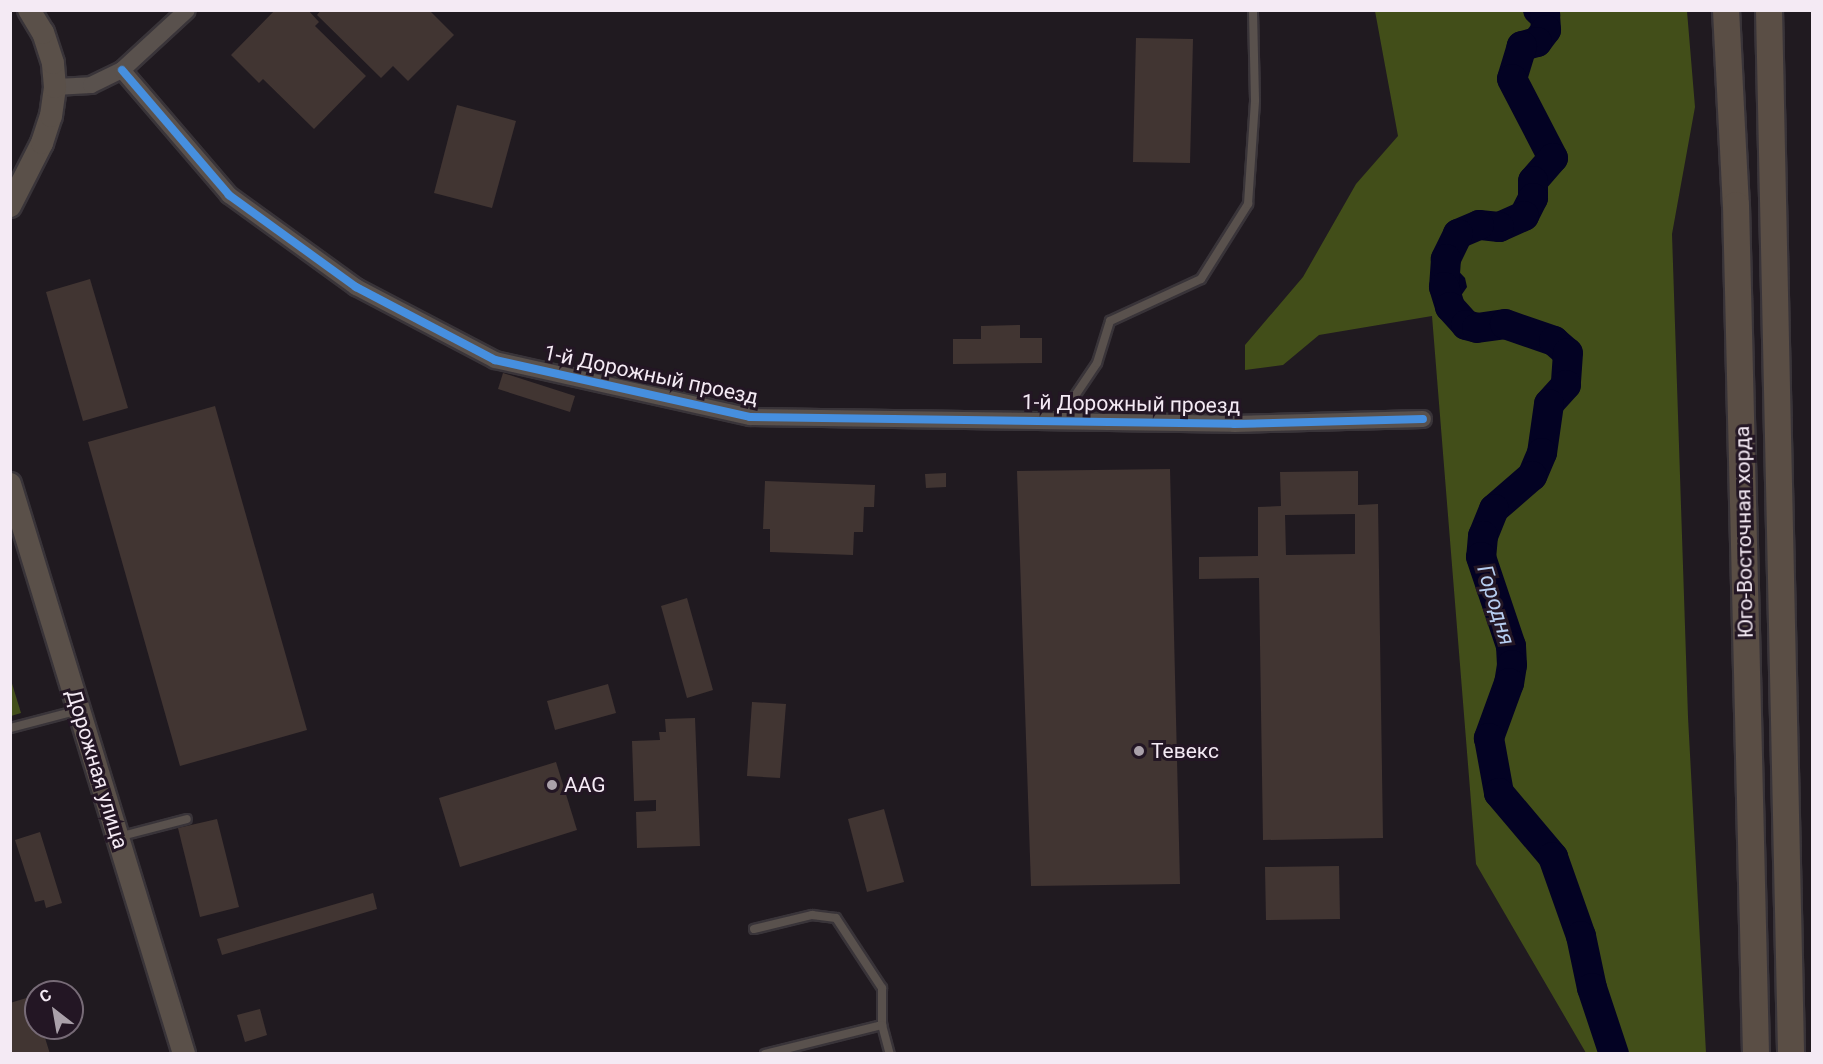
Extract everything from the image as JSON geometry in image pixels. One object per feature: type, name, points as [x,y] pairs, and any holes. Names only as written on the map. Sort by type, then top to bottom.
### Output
[{"type":"main road","points":[[10,206],[42,143],[51,116],[55,87],[53,63],[43,33],[29,10]]},
{"type":"main road","name":"Юго-Восточная хорда","points":[[1726,10],[1736,205],[1756,1053]]},
{"type":"main road","name":"Юго-Восточная хорда","points":[[1769,10],[1791,1053]]},
{"type":"main road","name":"Дорожная улица","points":[[10,484],[184,1053]]},
{"type":"street","points":[[55,87],[92,85],[122,70],[187,10]]},
{"type":"street","name":"1-й Дорожный проезд","points":[[122,70],[229,195],[356,287],[495,360],[750,417],[1234,424],[1423,419]]},
{"type":"lane","points":[[1058,421],[1097,363],[1110,321],[1201,279],[1248,204],[1255,100],[1253,10]]},
{"type":"lane","points":[[10,728],[79,710]]},
{"type":"lane","points":[[118,837],[187,819]]},
{"type":"lane","points":[[754,928],[812,915],[836,918],[882,988],[882,1025],[890,1053]]},
{"type":"lane","points":[[765,1053],[882,1025]]},
{"type":"green space","points":[[1375,11],[1687,11],[1695,107],[1672,234],[1688,717],[1706,1053],[1586,1053],[1476,864],[1432,316],[1319,335],[1283,365],[1245,370],[1245,345],[1303,277],[1356,184],[1398,136]]},
{"type":"green space","points":[[10,677],[21,713],[11,716],[10,716]]},
{"type":"water","points":[[1450,262],[1465,278],[1467,287],[1456,303],[1438,301],[1432,289],[1437,265]]},
{"type":"building","points":[[275,10],[308,10],[319,22],[315,26],[366,76],[314,129],[263,79],[259,83],[231,55]]},
{"type":"building","points":[[321,10],[429,10],[454,35],[408,81],[393,66],[381,78],[317,15]]},
{"type":"building","points":[[1136,38],[1193,39],[1190,163],[1133,162]]},
{"type":"building","points":[[457,105],[516,121],[492,208],[434,193]]},
{"type":"building","points":[[90,279],[128,408],[83,421],[46,292]]},
{"type":"building","points":[[1020,325],[1020,338],[1042,338],[1042,363],[953,364],[953,339],[981,339],[981,326]]},
{"type":"building","points":[[503,373],[575,396],[570,412],[498,389]]},
{"type":"building","points":[[215,406],[307,730],[180,766],[88,442]]},
{"type":"building","points":[[1170,469],[1180,884],[1031,886],[1017,471]]},
{"type":"building","points":[[1358,471],[1358,505],[1378,504],[1383,838],[1263,840],[1259,578],[1199,579],[1199,557],[1258,556],[1258,507],[1281,506],[1280,472]],"holes":[[[1355,514],[1355,554],[1286,555],[1285,515]]]},
{"type":"building","points":[[946,473],[946,487],[926,488],[925,474]]},
{"type":"building","points":[[765,481],[875,485],[874,507],[864,507],[863,532],[854,532],[853,555],[770,552],[770,529],[763,529]]},
{"type":"building","points":[[687,598],[713,690],[687,698],[661,606]]},
{"type":"building","points":[[608,684],[616,713],[555,730],[547,701]]},
{"type":"building","points":[[752,702],[786,704],[780,778],[747,776]]},
{"type":"building","points":[[695,718],[700,846],[637,848],[636,812],[656,811],[656,800],[634,801],[632,741],[660,740],[659,732],[666,732],[665,719]]},
{"type":"building","points":[[556,762],[577,830],[460,867],[439,798]]},
{"type":"building","points":[[884,809],[904,882],[867,892],[848,819]]},
{"type":"building","points":[[217,819],[239,907],[200,917],[178,828]]},
{"type":"building","points":[[40,832],[62,903],[46,908],[44,900],[35,902],[15,840]]},
{"type":"building","points":[[1339,866],[1340,919],[1266,920],[1265,867]]},
{"type":"building","points":[[373,893],[377,909],[222,955],[217,939]]},
{"type":"building","points":[[24,999],[24,1040],[46,1040],[50,1054],[10,1054],[10,1003]]},
{"type":"building","points":[[260,1009],[267,1035],[245,1042],[237,1015]]},
{"type":"waterway","name":"Городня","points":[[1538,10],[1545,15],[1546,30],[1537,42],[1522,46],[1512,79],[1553,158],[1533,181],[1533,198],[1524,216],[1499,227],[1479,225],[1458,234],[1446,259],[1444,287],[1450,307],[1466,325],[1477,328],[1505,324],[1554,341],[1568,353],[1566,385],[1549,404],[1542,453],[1532,476],[1494,509],[1483,536],[1481,557],[1511,646],[1512,665],[1509,683],[1489,738],[1499,793],[1553,857],[1581,936],[1592,988],[1614,1054]]},
{"type":"cycle path","points":[[122,70],[229,195],[356,287],[495,360],[750,417],[1234,424],[1423,419]]},
{"type":"place","name":"Тевекс","points":[[1139,751]]},
{"type":"place","name":"AAG","points":[[552,785]]}]
